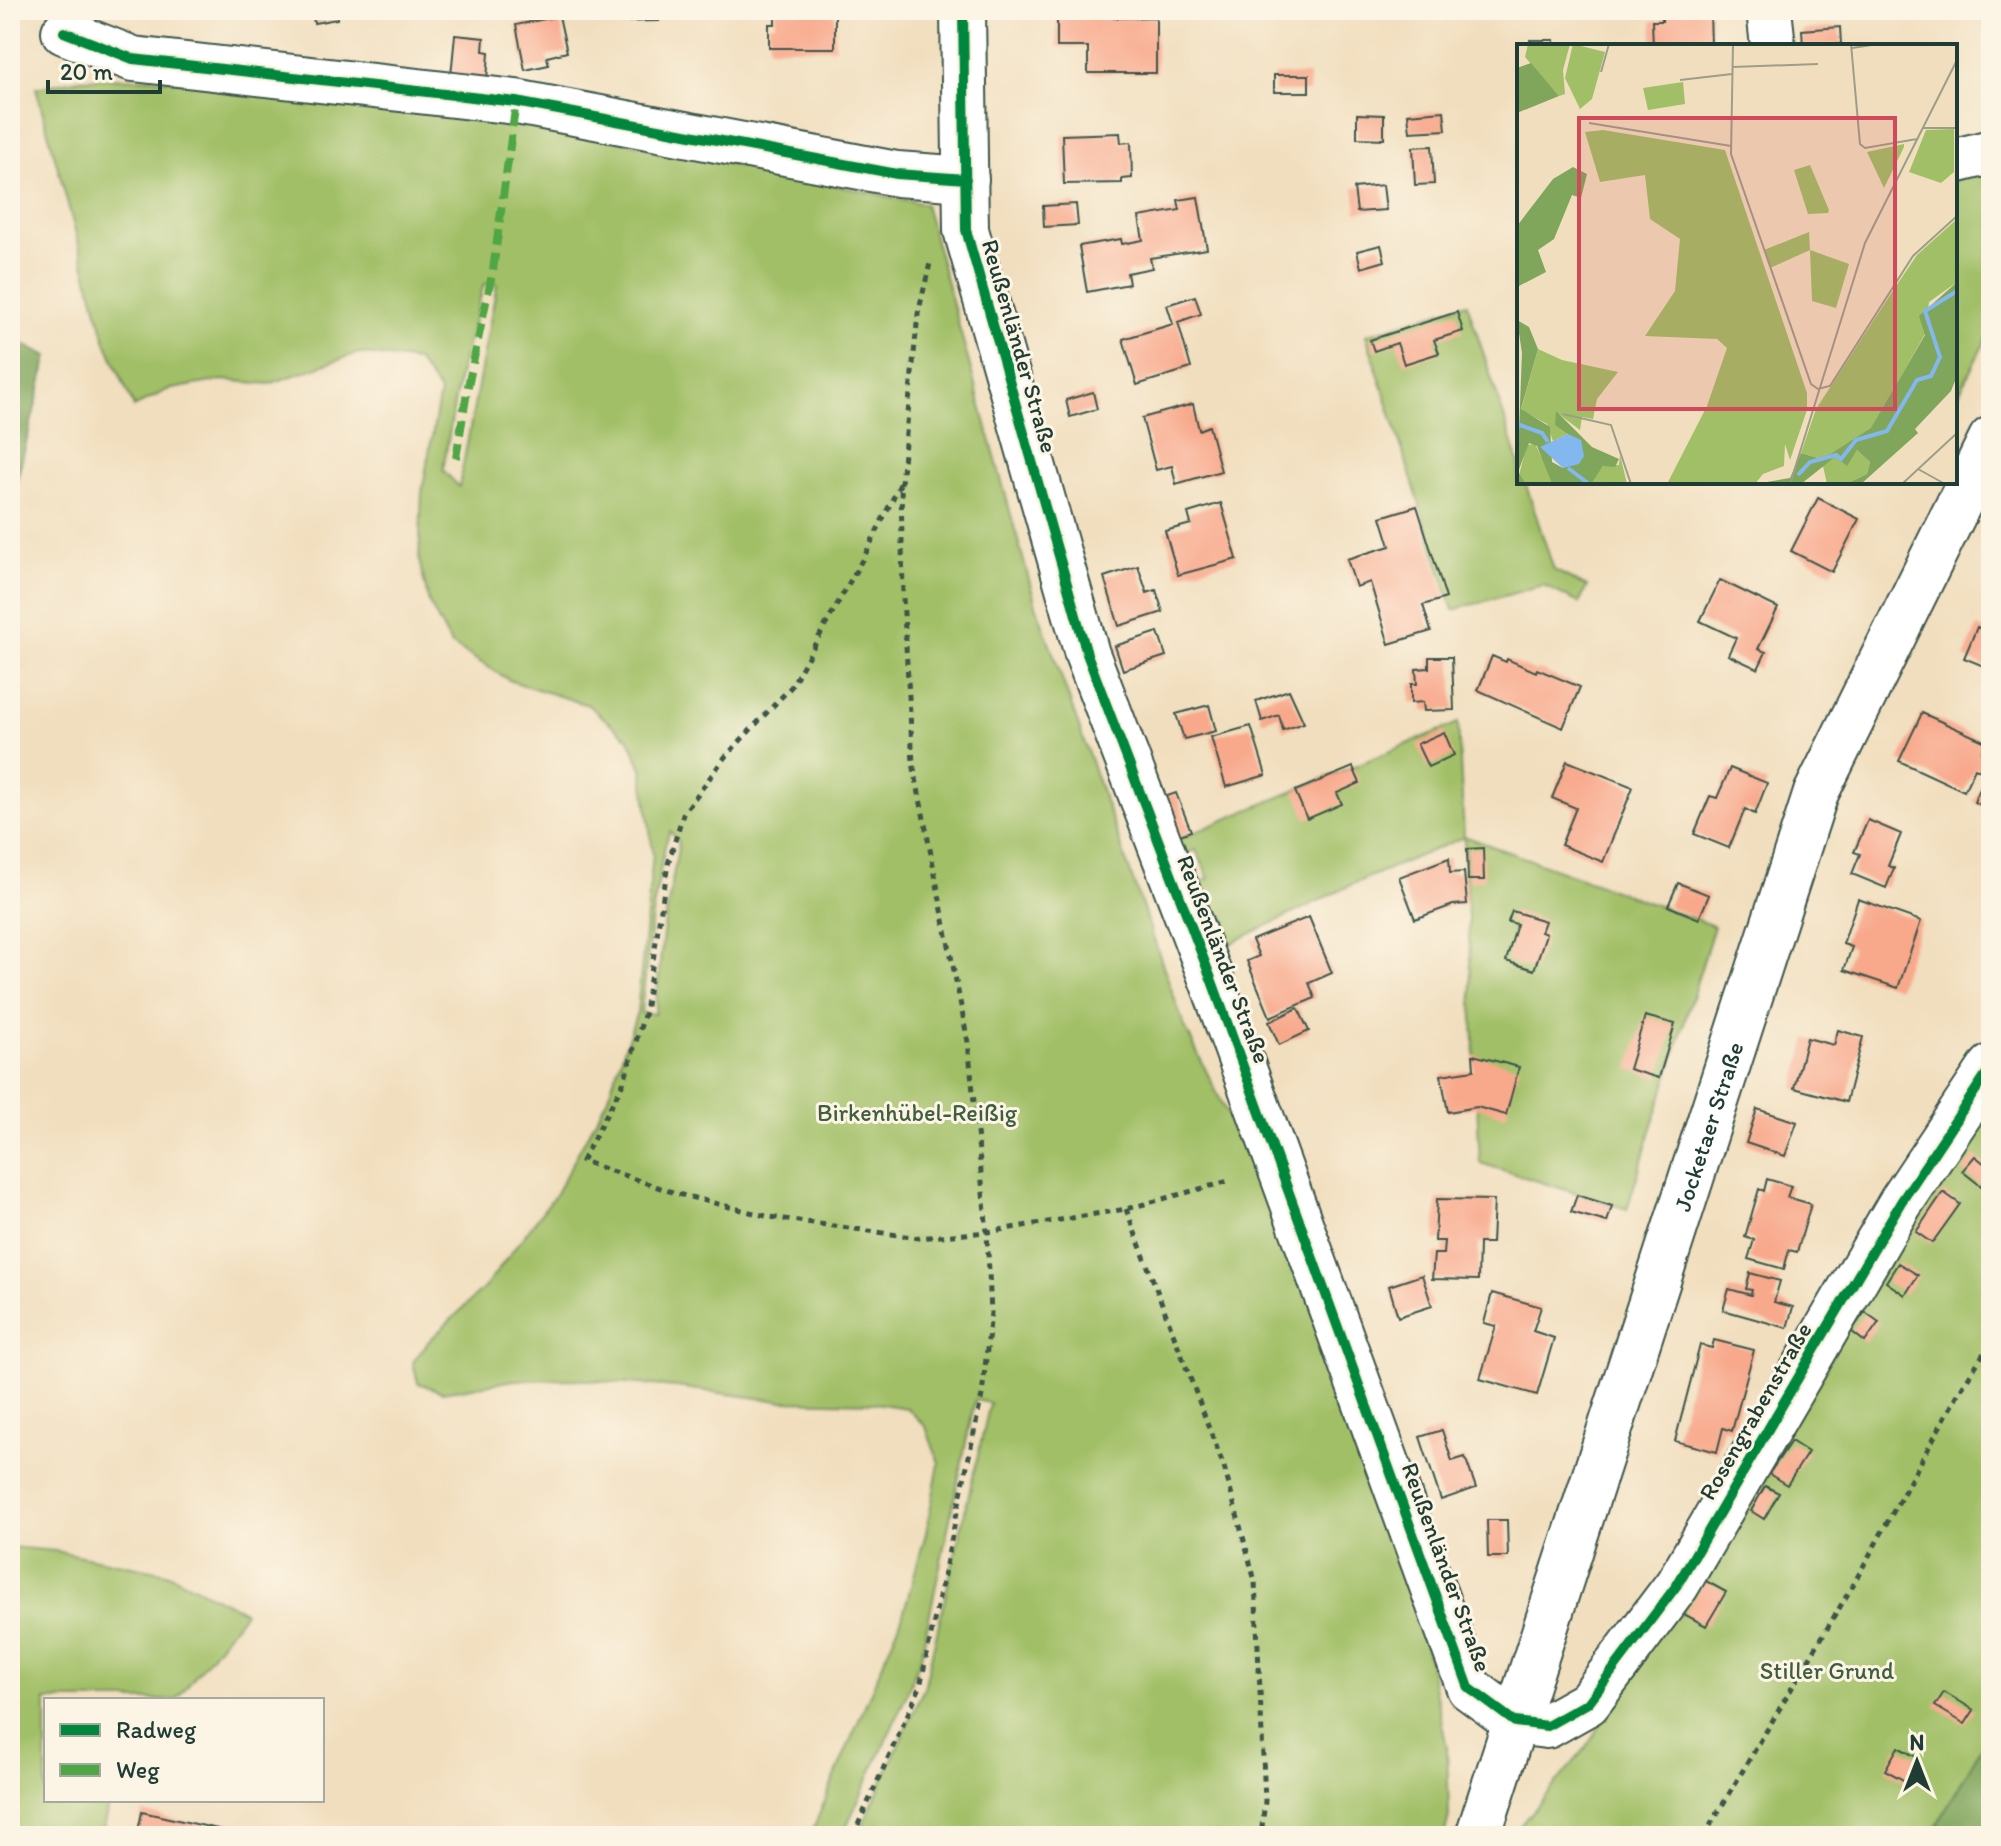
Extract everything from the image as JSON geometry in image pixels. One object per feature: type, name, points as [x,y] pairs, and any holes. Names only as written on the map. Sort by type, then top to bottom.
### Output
[{"type":"street","name":"Reußenländer Straße","points":[[963,10],[966,230],[1087,654],[1217,995],[1469,1688],[1515,1722]]},
{"type":"street","points":[[1769,10],[1773,44]]},
{"type":"street","points":[[64,32],[133,59],[516,102],[897,174],[966,179]]},
{"type":"street","points":[[1957,160],[1991,152]]},
{"type":"street","name":"Jocketaer Straße","points":[[1478,1836],[1816,793],[1991,439]]},
{"type":"street","name":"Rosengrabenstraße","points":[[1515,1722],[1547,1726],[1588,1703],[1677,1585],[1901,1202],[1991,1067]]},
{"type":"path","points":[[853,1836],[920,1687],[982,1395],[991,1313],[987,1232],[968,1042],[913,763],[903,597],[901,483],[918,314],[940,224],[966,230]]},
{"type":"path","points":[[901,483],[791,687],[725,757],[683,814],[668,864],[645,1012],[624,1081],[582,1161],[678,1194],[770,1217],[919,1238],[987,1232],[1126,1209],[1229,1181]]},
{"type":"path","points":[[1126,1209],[1224,1467],[1255,1581],[1265,1801],[1261,1836]]},
{"type":"path","points":[[1704,1836],[1853,1585],[1959,1392],[1991,1342]]},
{"type":"green space","name":"Birkenhübel-Reißig","points":[[150,78],[501,116],[925,204],[1036,605],[1184,1025],[1315,1296],[1398,1549],[1424,1638],[1447,1747],[1449,1816],[1444,1836],[858,1836],[924,1688],[990,1403],[975,1400],[921,1656],[904,1701],[842,1836],[810,1836],[902,1618],[926,1533],[939,1463],[926,1427],[907,1408],[875,1403],[780,1401],[676,1387],[576,1379],[515,1380],[442,1392],[418,1383],[413,1362],[429,1341],[485,1287],[555,1195],[607,1099],[637,1012],[653,854],[642,768],[629,739],[588,705],[511,681],[451,644],[429,603],[419,560],[422,492],[440,392],[417,361],[358,353],[269,384],[222,380],[167,390],[134,407],[105,340],[36,88],[80,79]],"holes":[[[484,284],[497,284],[459,487],[443,470],[459,375]],[[670,831],[679,842],[663,934],[655,1014],[641,1013],[652,914]]]},
{"type":"green space","points":[[1991,164],[1991,330],[1957,397],[1957,173]]},
{"type":"green space","points":[[1467,303],[1517,457],[1517,484],[1526,484],[1554,570],[1587,587],[1579,603],[1543,585],[1453,610],[1366,335]]},
{"type":"green space","points":[[10,338],[48,356],[10,507]]},
{"type":"green space","points":[[1458,723],[1464,836],[1714,926],[1627,1209],[1480,1163],[1464,837],[1355,883],[1211,953],[1189,888],[1209,878],[1196,850],[1177,857],[1171,842]]},
{"type":"green space","name":"Stiller Grund","points":[[1991,1098],[1991,1730],[1931,1836],[1511,1836],[1586,1748]]},
{"type":"green space","points":[[10,1547],[56,1551],[167,1573],[245,1612],[178,1698],[44,1698],[44,1802],[109,1802],[102,1836],[10,1836]]},
{"type":"green space","points":[[1991,1730],[1991,1836],[1931,1836]]},
{"type":"building","points":[[312,10],[336,10],[337,19],[314,23]]},
{"type":"building","points":[[599,10],[659,10],[659,21],[599,22]]},
{"type":"building","points":[[775,10],[835,10],[835,48],[769,48],[769,24],[775,24]]},
{"type":"building","points":[[1057,10],[1114,10],[1114,18],[1156,17],[1156,73],[1088,73],[1088,47],[1057,47]]},
{"type":"building","points":[[1662,10],[1710,10],[1711,44],[1653,44],[1652,21],[1662,21]]},
{"type":"building","points":[[559,16],[567,52],[547,57],[549,65],[525,70],[516,25]]},
{"type":"building","points":[[1840,27],[1841,44],[1803,44],[1802,30]]},
{"type":"building","points":[[455,35],[484,38],[483,51],[489,52],[487,80],[451,76]]},
{"type":"building","points":[[1530,40],[1554,40],[1554,44],[1530,44]]},
{"type":"building","points":[[1274,75],[1309,75],[1309,92],[1274,92]]},
{"type":"building","points":[[1444,111],[1446,130],[1410,132],[1408,114]]},
{"type":"building","points":[[1357,114],[1384,115],[1384,139],[1357,138]]},
{"type":"building","points":[[1120,133],[1121,143],[1131,142],[1132,178],[1122,179],[1122,183],[1064,184],[1062,135]]},
{"type":"building","points":[[1432,146],[1434,184],[1415,185],[1413,147]]},
{"type":"building","points":[[1383,185],[1386,210],[1357,212],[1354,188]]},
{"type":"building","points":[[1198,197],[1207,249],[1150,258],[1152,268],[1127,273],[1129,284],[1087,292],[1079,246],[1121,239],[1122,244],[1143,240],[1139,217],[1180,210],[1178,200]]},
{"type":"building","points":[[1076,204],[1078,225],[1044,227],[1043,206]]},
{"type":"building","points":[[1381,245],[1385,261],[1361,268],[1357,251]]},
{"type":"building","points":[[1195,296],[1201,314],[1178,322],[1191,368],[1137,385],[1123,339],[1173,324],[1167,305]]},
{"type":"building","points":[[1457,312],[1463,331],[1434,340],[1439,353],[1404,364],[1397,343],[1374,351],[1370,340]]},
{"type":"building","points":[[1093,392],[1097,409],[1070,417],[1066,400]]},
{"type":"building","points":[[1193,404],[1199,430],[1209,426],[1221,471],[1176,484],[1172,466],[1156,470],[1142,418]]},
{"type":"building","points":[[1818,498],[1859,519],[1832,572],[1791,551]]},
{"type":"building","points":[[1221,503],[1237,559],[1178,575],[1165,531],[1191,524],[1188,513]]},
{"type":"building","points":[[1417,506],[1446,598],[1423,605],[1431,631],[1389,644],[1370,582],[1356,587],[1347,559],[1390,546],[1381,517]]},
{"type":"building","points":[[1138,566],[1147,593],[1156,590],[1163,612],[1119,626],[1104,577]]},
{"type":"building","points":[[1720,580],[1778,608],[1758,649],[1766,652],[1758,669],[1728,655],[1736,638],[1700,621]]},
{"type":"building","points":[[1977,627],[1991,633],[1991,669],[1964,658]]},
{"type":"building","points":[[1158,632],[1166,656],[1123,670],[1115,646]]},
{"type":"building","points":[[1492,656],[1536,672],[1537,669],[1580,687],[1563,728],[1478,690]]},
{"type":"building","points":[[1429,657],[1452,657],[1454,710],[1424,711],[1423,702],[1411,703],[1411,684],[1417,684],[1416,669],[1429,668]]},
{"type":"building","points":[[1289,690],[1304,723],[1283,730],[1279,715],[1262,721],[1256,701]]},
{"type":"building","points":[[1209,705],[1216,731],[1184,739],[1176,714]]},
{"type":"building","points":[[1922,713],[1986,742],[1982,752],[1991,756],[1991,810],[1974,802],[1987,774],[1975,768],[1964,791],[1899,761]]},
{"type":"building","points":[[1251,726],[1266,775],[1226,787],[1211,737]]},
{"type":"building","points":[[1444,732],[1454,755],[1428,767],[1417,744]]},
{"type":"building","points":[[1567,761],[1633,787],[1603,862],[1561,845],[1576,808],[1552,798]]},
{"type":"building","points":[[1353,767],[1360,783],[1337,793],[1342,804],[1307,819],[1295,791]]},
{"type":"building","points":[[1730,768],[1767,783],[1755,814],[1745,809],[1729,848],[1694,834],[1710,796],[1717,798]]},
{"type":"building","points":[[1176,793],[1191,831],[1170,839],[1156,800]]},
{"type":"building","points":[[1868,820],[1901,834],[1888,866],[1894,868],[1886,888],[1852,874],[1860,854],[1854,852]]},
{"type":"building","points":[[1483,848],[1484,880],[1468,880],[1467,849]]},
{"type":"building","points":[[1449,858],[1450,873],[1464,872],[1467,904],[1453,905],[1415,919],[1399,877]]},
{"type":"building","points":[[1678,883],[1709,895],[1699,919],[1668,906]]},
{"type":"building","points":[[1858,899],[1921,921],[1898,988],[1844,970],[1852,947],[1843,944]]},
{"type":"building","points":[[1512,911],[1545,921],[1541,932],[1546,934],[1534,970],[1506,961],[1517,924],[1508,922]]},
{"type":"building","points":[[1309,917],[1332,973],[1309,983],[1315,998],[1270,1017],[1247,961],[1259,956],[1252,940]]},
{"type":"building","points":[[1298,1008],[1309,1031],[1279,1045],[1269,1022]]},
{"type":"building","points":[[1645,1016],[1675,1024],[1659,1078],[1629,1069]]},
{"type":"building","points":[[1838,1030],[1863,1037],[1846,1102],[1794,1088],[1807,1038],[1834,1045]]},
{"type":"building","points":[[1473,1055],[1519,1067],[1506,1115],[1477,1107],[1448,1112],[1441,1075],[1474,1070]]},
{"type":"building","points":[[1757,1109],[1797,1122],[1785,1156],[1746,1143]]},
{"type":"building","points":[[1975,1156],[1991,1169],[1981,1186],[1962,1171]]},
{"type":"building","points":[[1767,1179],[1791,1186],[1787,1197],[1811,1204],[1797,1252],[1789,1250],[1784,1269],[1748,1259],[1754,1240],[1745,1237],[1759,1189],[1764,1191]]},
{"type":"building","points":[[1943,1192],[1960,1204],[1932,1243],[1916,1232]]},
{"type":"building","points":[[1577,1195],[1612,1206],[1607,1222],[1571,1212]]},
{"type":"building","points":[[1437,1199],[1494,1200],[1492,1243],[1479,1243],[1478,1280],[1432,1279],[1434,1254],[1443,1254],[1444,1241],[1435,1241]]},
{"type":"building","points":[[1898,1263],[1918,1275],[1905,1295],[1886,1282]]},
{"type":"building","points":[[1750,1273],[1780,1281],[1774,1302],[1793,1307],[1787,1328],[1723,1310],[1729,1289],[1751,1295],[1752,1290],[1746,1289]]},
{"type":"building","points":[[1422,1275],[1432,1306],[1398,1317],[1389,1286]]},
{"type":"building","points":[[1492,1293],[1541,1307],[1533,1331],[1554,1338],[1537,1395],[1480,1379],[1496,1326],[1484,1323]]},
{"type":"building","points":[[1865,1312],[1879,1322],[1865,1342],[1851,1331]]},
{"type":"building","points":[[1714,1340],[1754,1350],[1732,1431],[1723,1428],[1717,1452],[1675,1441],[1700,1345],[1712,1348]]},
{"type":"building","points":[[1442,1430],[1452,1461],[1465,1457],[1476,1488],[1441,1500],[1420,1437]]},
{"type":"building","points":[[1791,1441],[1808,1452],[1787,1485],[1769,1474]]},
{"type":"building","points":[[1765,1486],[1779,1493],[1764,1519],[1751,1511]]},
{"type":"building","points":[[1487,1520],[1507,1520],[1508,1557],[1488,1557]]},
{"type":"building","points":[[1704,1580],[1726,1592],[1706,1626],[1684,1614]]},
{"type":"building","points":[[1944,1692],[1974,1710],[1965,1724],[1935,1706]]},
{"type":"building","points":[[1898,1747],[1918,1758],[1905,1781],[1885,1770]]},
{"type":"building","points":[[142,1812],[245,1835],[245,1836],[137,1836]]},
{"type":"marked path","points":[[456,458],[493,270],[516,102]]},
{"type":"cycle path","points":[[963,10],[966,230],[1087,654],[1212,981],[1469,1688],[1515,1722],[1547,1726],[1588,1703],[1677,1585],[1901,1202],[1991,1067]]},
{"type":"cycle path","points":[[64,32],[133,59],[516,102],[897,174],[966,179]]}]
